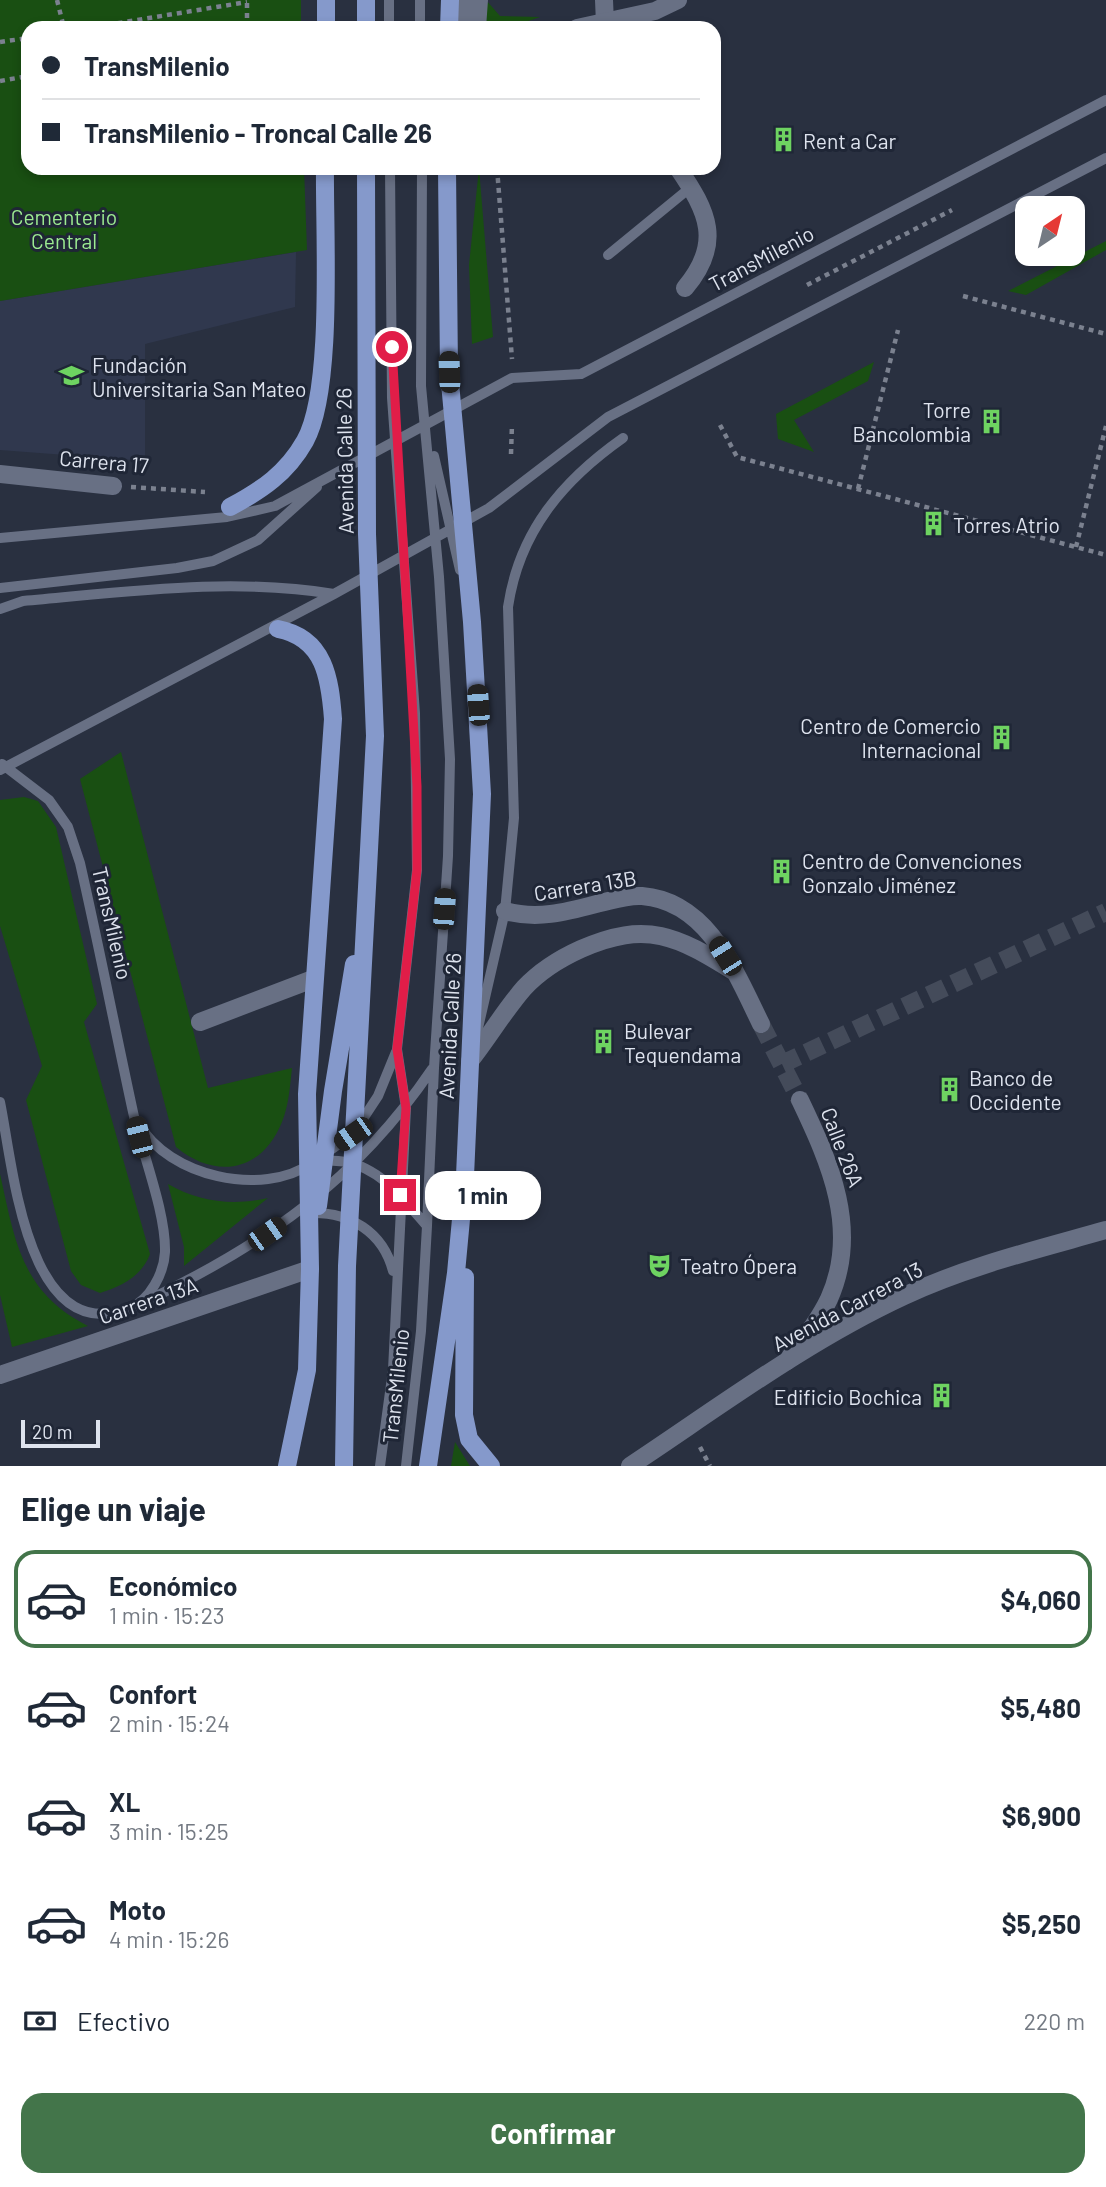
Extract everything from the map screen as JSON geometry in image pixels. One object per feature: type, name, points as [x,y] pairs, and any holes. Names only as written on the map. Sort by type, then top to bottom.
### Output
[{"type":"main road","points":[[326,0],[326,21]]},
{"type":"main road","points":[[366,0],[366,21]]},
{"type":"main road","points":[[449,21],[450,0]]},
{"type":"main road","points":[[230,507],[258,492],[280,475],[307,438],[315,419],[324,329],[325,175]]},
{"type":"main road","name":"Avenida Calle 26","points":[[344,1466],[347,1266],[375,736],[373,612],[367,534],[366,175]]},
{"type":"main road","name":"Avenida Calle 26","points":[[428,1466],[456,1273],[465,1176],[482,794],[472,622],[449,372],[447,175]]},
{"type":"main road","points":[[278,629],[292,632],[315,649],[330,681],[332,719],[307,1094],[310,1269],[307,1370],[287,1466]]},
{"type":"main road","points":[[310,1269],[333,1091],[368,877]]},
{"type":"main road","points":[[465,1176],[464,1415],[469,1439],[491,1466]]},
{"type":"street","points":[[465,0],[465,21]]},
{"type":"street","points":[[478,21],[480,0]]},
{"type":"street","points":[[603,21],[604,0]]},
{"type":"street","points":[[618,21],[655,11],[678,0]]},
{"type":"street","points":[[683,175],[691,187],[709,229],[705,258],[685,288]]},
{"type":"street","name":"Carrera 17","points":[[0,474],[113,486]]},
{"type":"street","name":"Carrera 13B","points":[[505,911],[528,917],[546,916],[624,897],[643,896],[666,901],[702,924],[735,972]]},
{"type":"street","points":[[470,1062],[532,980],[567,956],[607,938],[640,932],[670,937],[695,946],[735,972],[761,1024]]},
{"type":"street","points":[[200,1022],[313,979]]},
{"type":"street","name":"Calle 26A","points":[[786,1363],[829,1299],[837,1278],[843,1215],[822,1146],[800,1100]]},
{"type":"street","name":"Avenida Carrera 13","points":[[630,1466],[786,1363],[924,1287],[1106,1230]]},
{"type":"street","name":"Carrera 13A","points":[[0,1375],[310,1269]]},
{"type":"lane","points":[[388,0],[389,21]]},
{"type":"lane","points":[[420,0],[421,21]]},
{"type":"lane","name":"TransMilenio","points":[[0,538],[227,517],[275,506],[512,378],[581,374],[1106,100]]},
{"type":"lane","name":"TransMilenio","points":[[1,767],[334,594],[489,508],[608,417],[1106,158]]},
{"type":"lane","name":"TransMilenio","points":[[380,1466],[393,1370],[406,1108],[397,1049],[417,870],[417,786],[392,398],[390,175]]},
{"type":"lane","name":"TransMilenio","points":[[406,1466],[421,1331],[448,856],[450,760],[421,386],[422,175]]},
{"type":"lane","points":[[608,256],[691,187]]},
{"type":"lane","name":"TransMilenio","points":[[425,416],[472,622]]},
{"type":"lane","points":[[470,1062],[505,911],[515,782],[508,607],[511,582],[519,558],[543,513],[588,463],[623,438]]},
{"type":"lane","name":"TransMilenio","points":[[0,588],[177,568],[213,561],[258,540],[332,474]]},
{"type":"lane","points":[[0,609],[23,601],[180,587],[284,586],[334,594]]},
{"type":"lane","name":"TransMilenio","points":[[1,767],[49,800],[68,827],[80,863],[133,1114],[163,1233],[164,1252],[154,1286],[138,1305]]},
{"type":"lane","name":"TransMilenio","points":[[307,1166],[353,1134],[378,1096],[397,1049]]},
{"type":"lane","name":"TransMilenio","points":[[0,1102],[28,1238],[49,1285],[71,1303],[100,1313],[120,1312],[200,1275],[285,1221],[357,1164],[406,1108],[434,1068]]},
{"type":"lane","name":"TransMilenio","points":[[133,1114],[144,1133],[162,1149],[203,1171],[249,1179],[273,1177],[307,1166],[340,1161],[357,1164]]},
{"type":"lane","points":[[357,1164],[381,1176],[427,1226]]},
{"type":"lane","name":"TransMilenio","points":[[285,1221],[306,1213],[329,1213],[351,1219],[369,1230],[389,1258],[396,1290]]},
{"type":"path","points":[[57,0],[62,21]]},
{"type":"path","points":[[129,21],[247,1],[247,21]]},
{"type":"path","points":[[0,42],[21,39]]},
{"type":"path","points":[[0,81],[21,77]]},
{"type":"path","points":[[497,175],[512,359]]},
{"type":"path","points":[[807,285],[952,210]]},
{"type":"path","points":[[963,296],[1106,334]]},
{"type":"path","points":[[858,489],[898,330]]},
{"type":"path","points":[[511,453],[512,424]]},
{"type":"path","points":[[720,425],[737,457],[1106,555]]},
{"type":"path","points":[[1076,547],[1106,426]]},
{"type":"path","name":"Carrera 17","points":[[113,486],[205,492]]},
{"type":"path","points":[[700,1447],[710,1466]]},
{"type":"shaded area","name":"Fundación Universitaria San Mateo","points":[[296,252],[295,307],[145,344],[145,461],[0,450],[0,301]]},
{"type":"green space","name":"Cementerio Central","points":[[0,0],[301,0],[301,21],[21,21],[21,175],[304,175],[307,250],[0,301]]},
{"type":"green space","points":[[486,0],[500,16],[540,17],[528,21],[480,21]]},
{"type":"green space","points":[[480,175],[493,337],[472,344],[469,265]]},
{"type":"green space","points":[[1106,241],[1106,250],[1085,262],[1085,252]]},
{"type":"green space","points":[[1057,266],[1078,266],[1026,295],[1008,291]]},
{"type":"green space","points":[[874,362],[868,381],[794,420],[814,452],[778,439],[776,414]]},
{"type":"green space","points":[[121,752],[208,1088],[292,1068],[286,1109],[273,1139],[263,1152],[237,1166],[207,1164],[176,1147],[80,779]]},
{"type":"green space","points":[[24,797],[38,801],[56,827],[97,1004],[84,1022],[150,1254],[142,1268],[130,1279],[100,1293],[81,1285],[71,1271],[26,1100],[42,1066],[0,926],[0,800]]},
{"type":"green space","points":[[0,1174],[17,1243],[35,1281],[48,1297],[88,1326],[12,1347],[0,1295]]},
{"type":"green space","points":[[168,1184],[192,1195],[216,1201],[242,1202],[268,1198],[184,1266],[184,1247]]},
{"type":"green space","points":[[455,1442],[470,1466],[451,1466]]},
{"type":"tunnel","points":[[782,1064],[1106,912]]},
{"type":"tunnel","points":[[761,1024],[800,1100]]},
{"type":"place","name":"Rent a Car","points":[[783,140]]},
{"type":"place","name":"Fundación Universitaria San Mateo","points":[[72,376]]},
{"type":"place","name":"Torre Bancolombia","points":[[991,421]]},
{"type":"place","name":"Torres Atrio","points":[[933,524]]},
{"type":"place","name":"Centro de Comercio Internacional","points":[[1001,737]]},
{"type":"place","name":"Centro de Convenciones Gonzalo Jiménez","points":[[782,872]]},
{"type":"place","name":"Bulevar Tequendama","points":[[604,1042]]},
{"type":"place","name":"Banco de Occidente","points":[[949,1089]]},
{"type":"place","name":"Teatro Ópera","points":[[660,1265]]},
{"type":"place","name":"Edificio Bochica","points":[[942,1396]]},
{"type":"route","points":[[392,347],[392,398],[415,713],[417,786],[417,870],[397,1049],[406,1108],[400,1195]]}]
